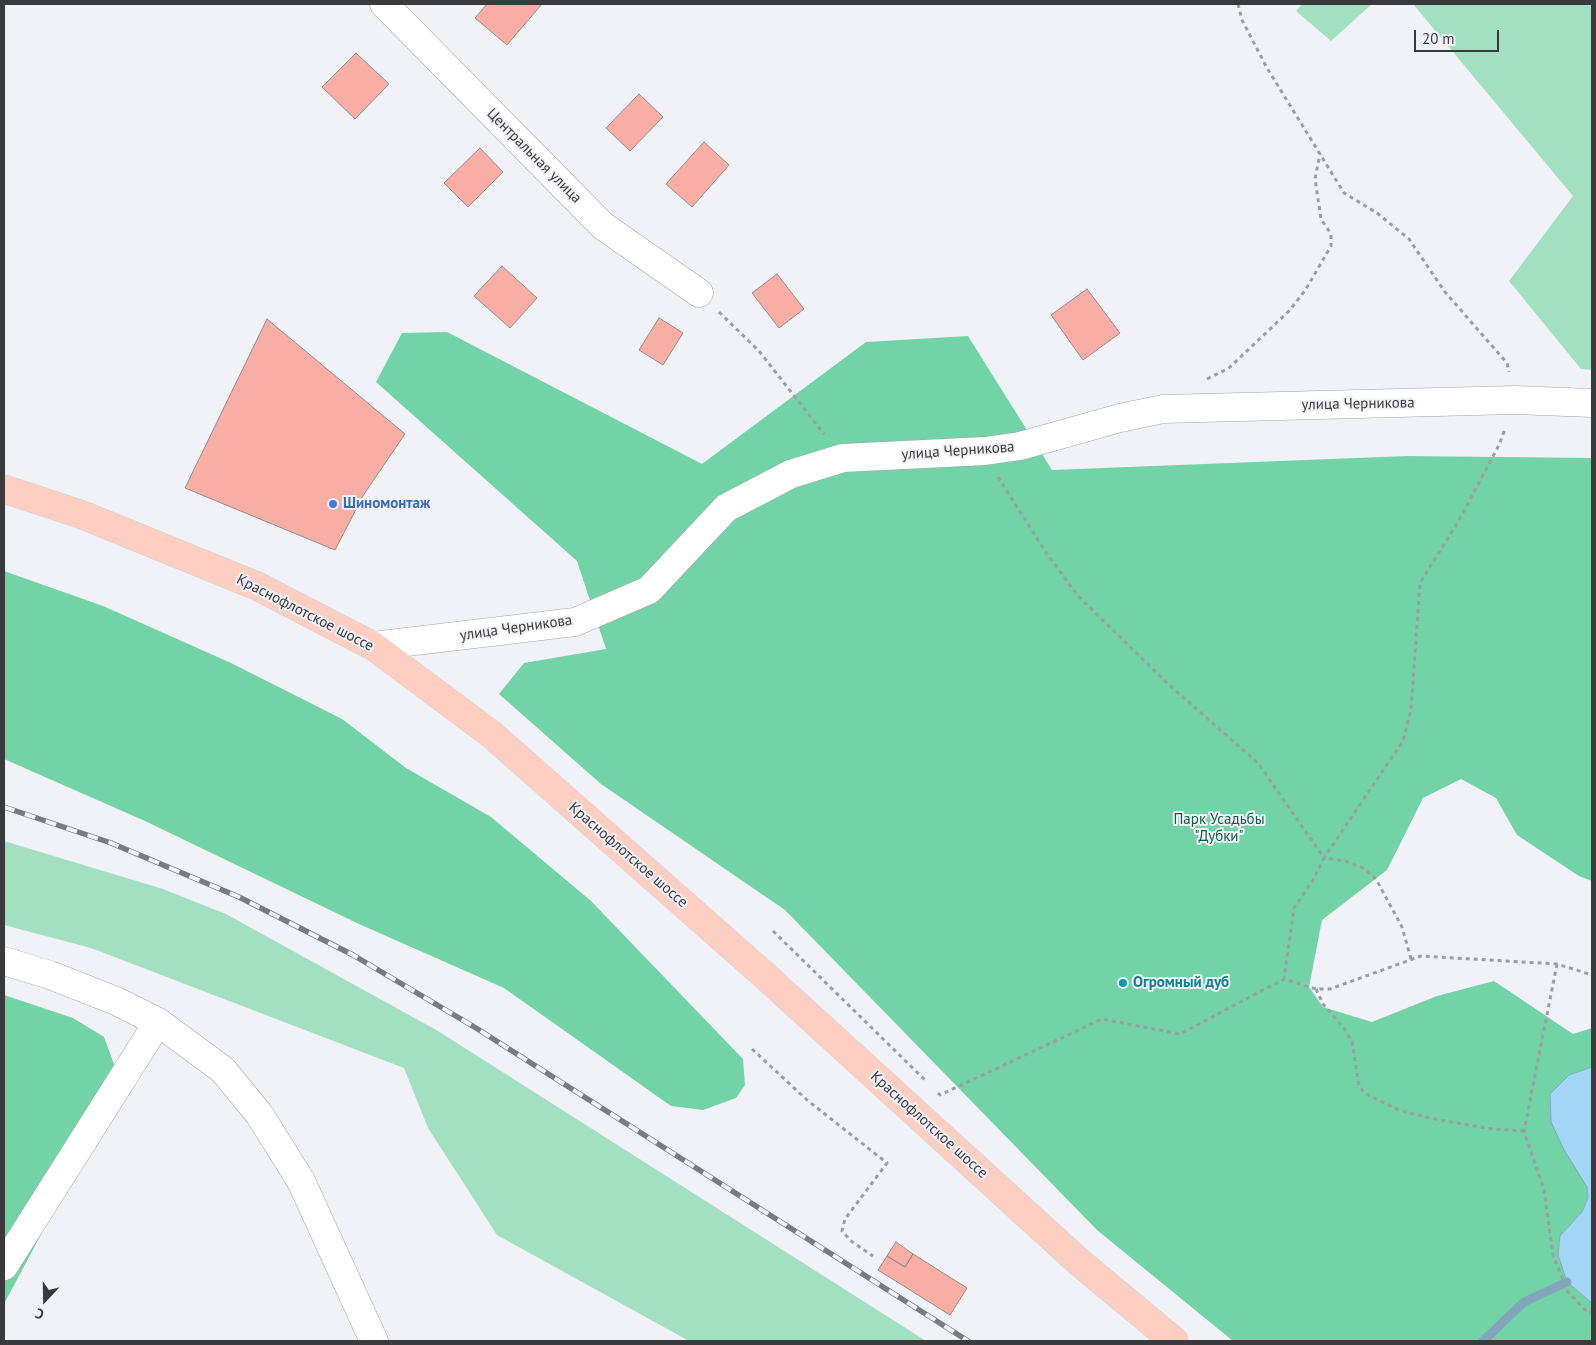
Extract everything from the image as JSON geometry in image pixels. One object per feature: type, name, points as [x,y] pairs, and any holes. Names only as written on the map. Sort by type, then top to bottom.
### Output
[{"type":"main road","name":"Краснофлотское шоссе","points":[[4,489],[80,514],[257,586],[373,646],[491,734],[763,974],[1079,1262],[1174,1341]]},
{"type":"street","name":"Центральная улица","points":[[384,4],[603,226],[699,293]]},
{"type":"street","name":"улица Черникова","points":[[373,646],[576,622],[649,590],[726,508],[792,474],[843,458],[985,451],[1020,446],[1120,418],[1163,409],[1515,400],[1592,403]]},
{"type":"street","points":[[4,961],[58,978],[116,1000],[158,1022],[223,1070],[260,1114],[301,1181],[374,1341]]},
{"type":"street","points":[[4,1266],[158,1022]]},
{"type":"path","points":[[1238,4],[1242,20],[1267,68],[1344,194],[1377,213],[1409,239],[1445,292],[1507,363],[1515,400],[1499,445],[1458,522],[1420,583],[1411,710],[1403,741],[1324,858],[1313,880],[1294,908],[1284,978]]},
{"type":"path","points":[[1198,383],[1228,368],[1268,333],[1290,310],[1323,260],[1330,246],[1331,234],[1321,219],[1315,179],[1320,153]]},
{"type":"path","points":[[699,293],[759,351],[843,458]]},
{"type":"path","points":[[985,451],[994,471],[1045,551],[1078,596],[1167,683],[1258,764],[1324,858],[1346,862],[1363,868],[1376,879],[1402,927],[1410,959]]},
{"type":"path","points":[[773,931],[940,1095],[1102,1019],[1180,1034],[1284,978],[1316,989],[1330,989],[1421,956],[1557,964],[1592,975]]},
{"type":"path","points":[[1557,964],[1524,1131],[1544,1190],[1553,1255],[1568,1292],[1584,1309],[1592,1313]]},
{"type":"path","points":[[1316,989],[1323,1004],[1344,1028],[1352,1042],[1357,1080],[1366,1094],[1399,1110],[1429,1118],[1492,1129],[1524,1131]]},
{"type":"path","points":[[752,1049],[807,1100],[887,1163],[844,1219],[842,1231],[851,1241],[873,1256]]},
{"type":"green space","points":[[1302,4],[1372,4],[1331,41],[1296,11]]},
{"type":"green space","points":[[1413,4],[1592,4],[1592,370],[1581,369],[1509,281],[1573,196]]},
{"type":"green space","name":"Парк Усадьбы \"Дубки\"","points":[[447,332],[702,464],[866,342],[968,336],[1052,470],[1407,456],[1592,458],[1592,881],[1579,876],[1517,835],[1496,798],[1461,779],[1423,798],[1387,870],[1322,920],[1309,987],[1323,1007],[1372,1022],[1437,996],[1494,981],[1573,1034],[1592,1028],[1592,1067],[1569,1075],[1580,1173],[1587,1187],[1588,1198],[1582,1212],[1560,1236],[1558,1255],[1567,1282],[1592,1303],[1592,1341],[1233,1341],[1097,1230],[785,910],[601,784],[499,694],[524,663],[606,649],[577,561],[376,382],[402,333]]},
{"type":"green space","points":[[4,571],[103,606],[231,663],[342,719],[406,768],[491,817],[591,901],[743,1059],[745,1085],[736,1098],[703,1110],[671,1106],[504,988],[359,924],[145,821],[4,759]]},
{"type":"green space","points":[[4,841],[163,889],[226,914],[438,1031],[926,1341],[689,1341],[497,1235],[428,1128],[404,1068],[91,948],[4,925]]},
{"type":"green space","points":[[4,995],[73,1018],[104,1037],[118,1075],[53,1212],[4,1304]]},
{"type":"water","points":[[1592,1067],[1592,1303],[1567,1282],[1558,1255],[1560,1236],[1582,1212],[1588,1198],[1587,1187],[1564,1150],[1551,1122],[1550,1094],[1569,1075]]},
{"type":"building","points":[[487,4],[542,4],[507,45],[475,18]]},
{"type":"building","points":[[356,53],[389,84],[355,119],[322,87]]},
{"type":"building","points":[[639,94],[663,117],[630,151],[606,128]]},
{"type":"building","points":[[704,142],[729,165],[692,207],[666,184]]},
{"type":"building","points":[[480,148],[503,172],[468,207],[444,183]]},
{"type":"building","points":[[502,266],[537,298],[510,328],[474,296]]},
{"type":"building","points":[[777,274],[804,309],[779,328],[752,293]]},
{"type":"building","points":[[1087,289],[1120,333],[1083,360],[1051,315]]},
{"type":"building","points":[[659,318],[683,333],[663,365],[639,350]]},
{"type":"building","points":[[267,319],[405,434],[364,494],[335,550],[185,488]]},
{"type":"building","points":[[896,1242],[913,1254],[905,1267],[887,1256]]},
{"type":"building","points":[[913,1254],[967,1288],[950,1315],[878,1270],[887,1256],[905,1267]]},
{"type":"waterway","points":[[1483,1341],[1524,1302],[1567,1282]]},
{"type":"railway","points":[[4,807],[111,843],[239,897],[353,955],[476,1028],[968,1341]]},
{"type":"place","name":"Шиномонтаж","points":[[333,504]]},
{"type":"place","name":"Огромный дуб","points":[[1123,983]]}]
